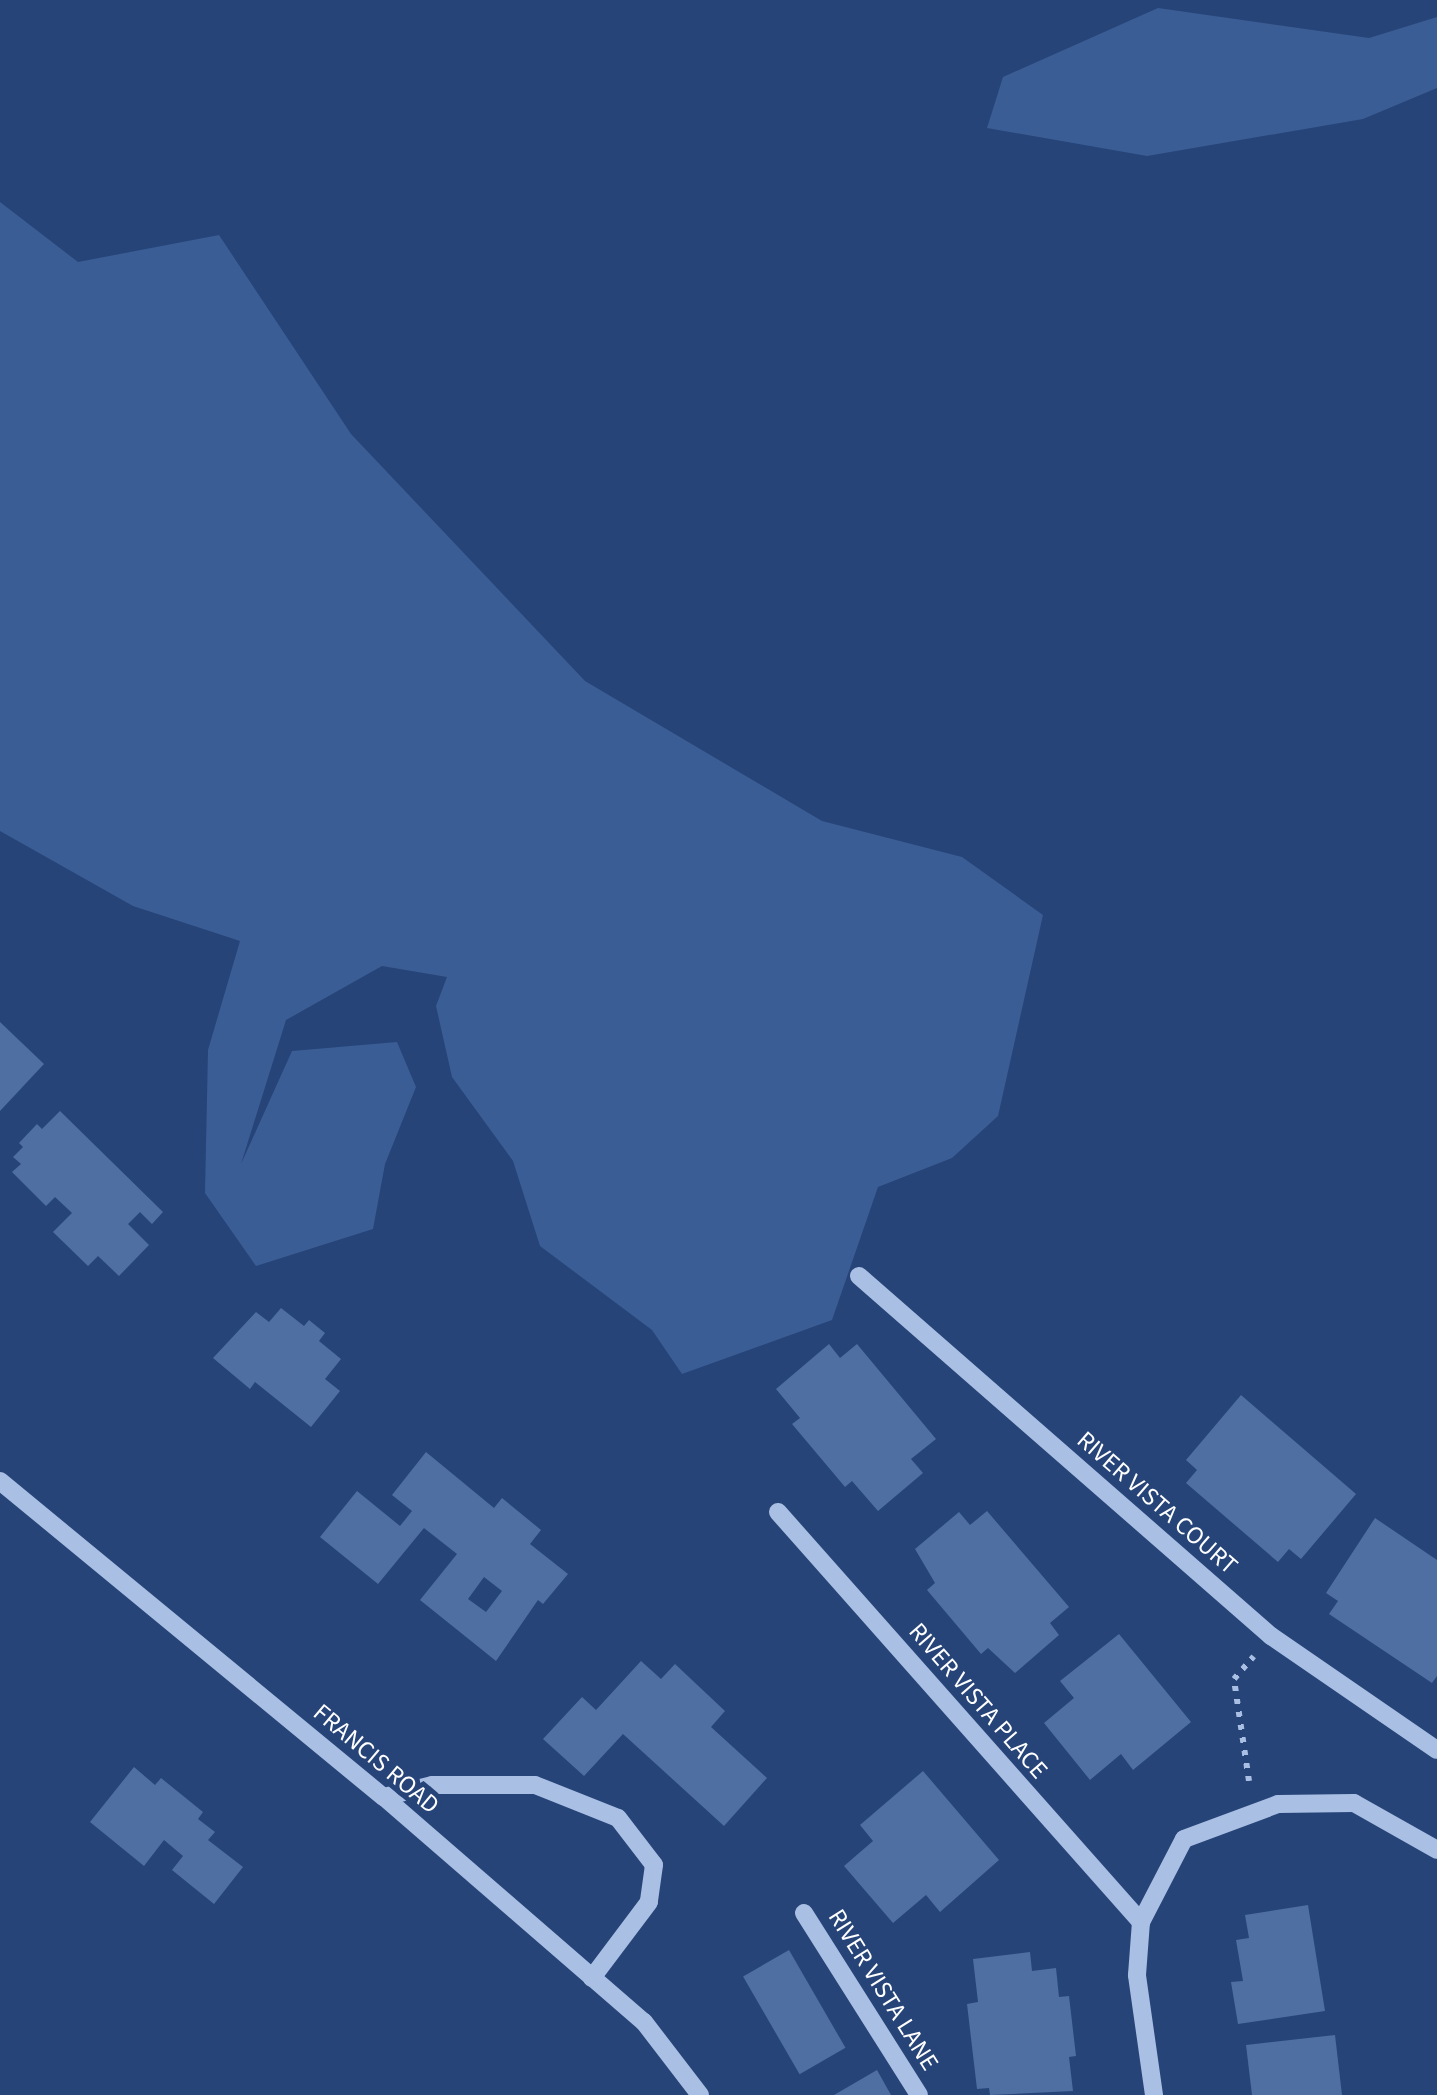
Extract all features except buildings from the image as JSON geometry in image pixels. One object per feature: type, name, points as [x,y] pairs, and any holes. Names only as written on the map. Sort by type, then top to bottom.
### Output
[{"type":"street","name":"RIVER VISTA COURT","points":[[859,1276],[1271,1636],[1437,1750]]},
{"type":"street","name":"FRANCIS ROAD","points":[[0,1482],[384,1797],[644,2022],[700,2095]]},
{"type":"street","name":"RIVER VISTA PLACE","points":[[778,1512],[1142,1922]]},
{"type":"street","points":[[384,1797],[432,1785],[535,1785],[618,1818],[654,1865],[649,1902],[592,1978]]},
{"type":"street","points":[[1154,2095],[1137,1975],[1142,1922],[1184,1839],[1278,1804],[1354,1802],[1437,1850]]},
{"type":"street","name":"RIVER VISTA LANE","points":[[804,1912],[919,2095]]},
{"type":"path","points":[[1250,1781],[1234,1679],[1271,1636]]},
{"type":"shaded area","points":[[1158,8],[1369,38],[1437,17],[1437,88],[1363,119],[1147,156],[987,128],[1003,77]]},
{"type":"shaded area","points":[[0,202],[78,262],[219,235],[351,434],[585,681],[822,821],[962,857],[1043,915],[998,1116],[952,1158],[878,1187],[832,1320],[682,1374],[652,1330],[540,1246],[513,1161],[452,1077],[436,1006],[447,977],[382,966],[286,1020],[241,1164],[292,1051],[397,1042],[416,1087],[385,1164],[373,1229],[256,1266],[205,1193],[208,1050],[240,941],[133,906],[0,831]]}]
